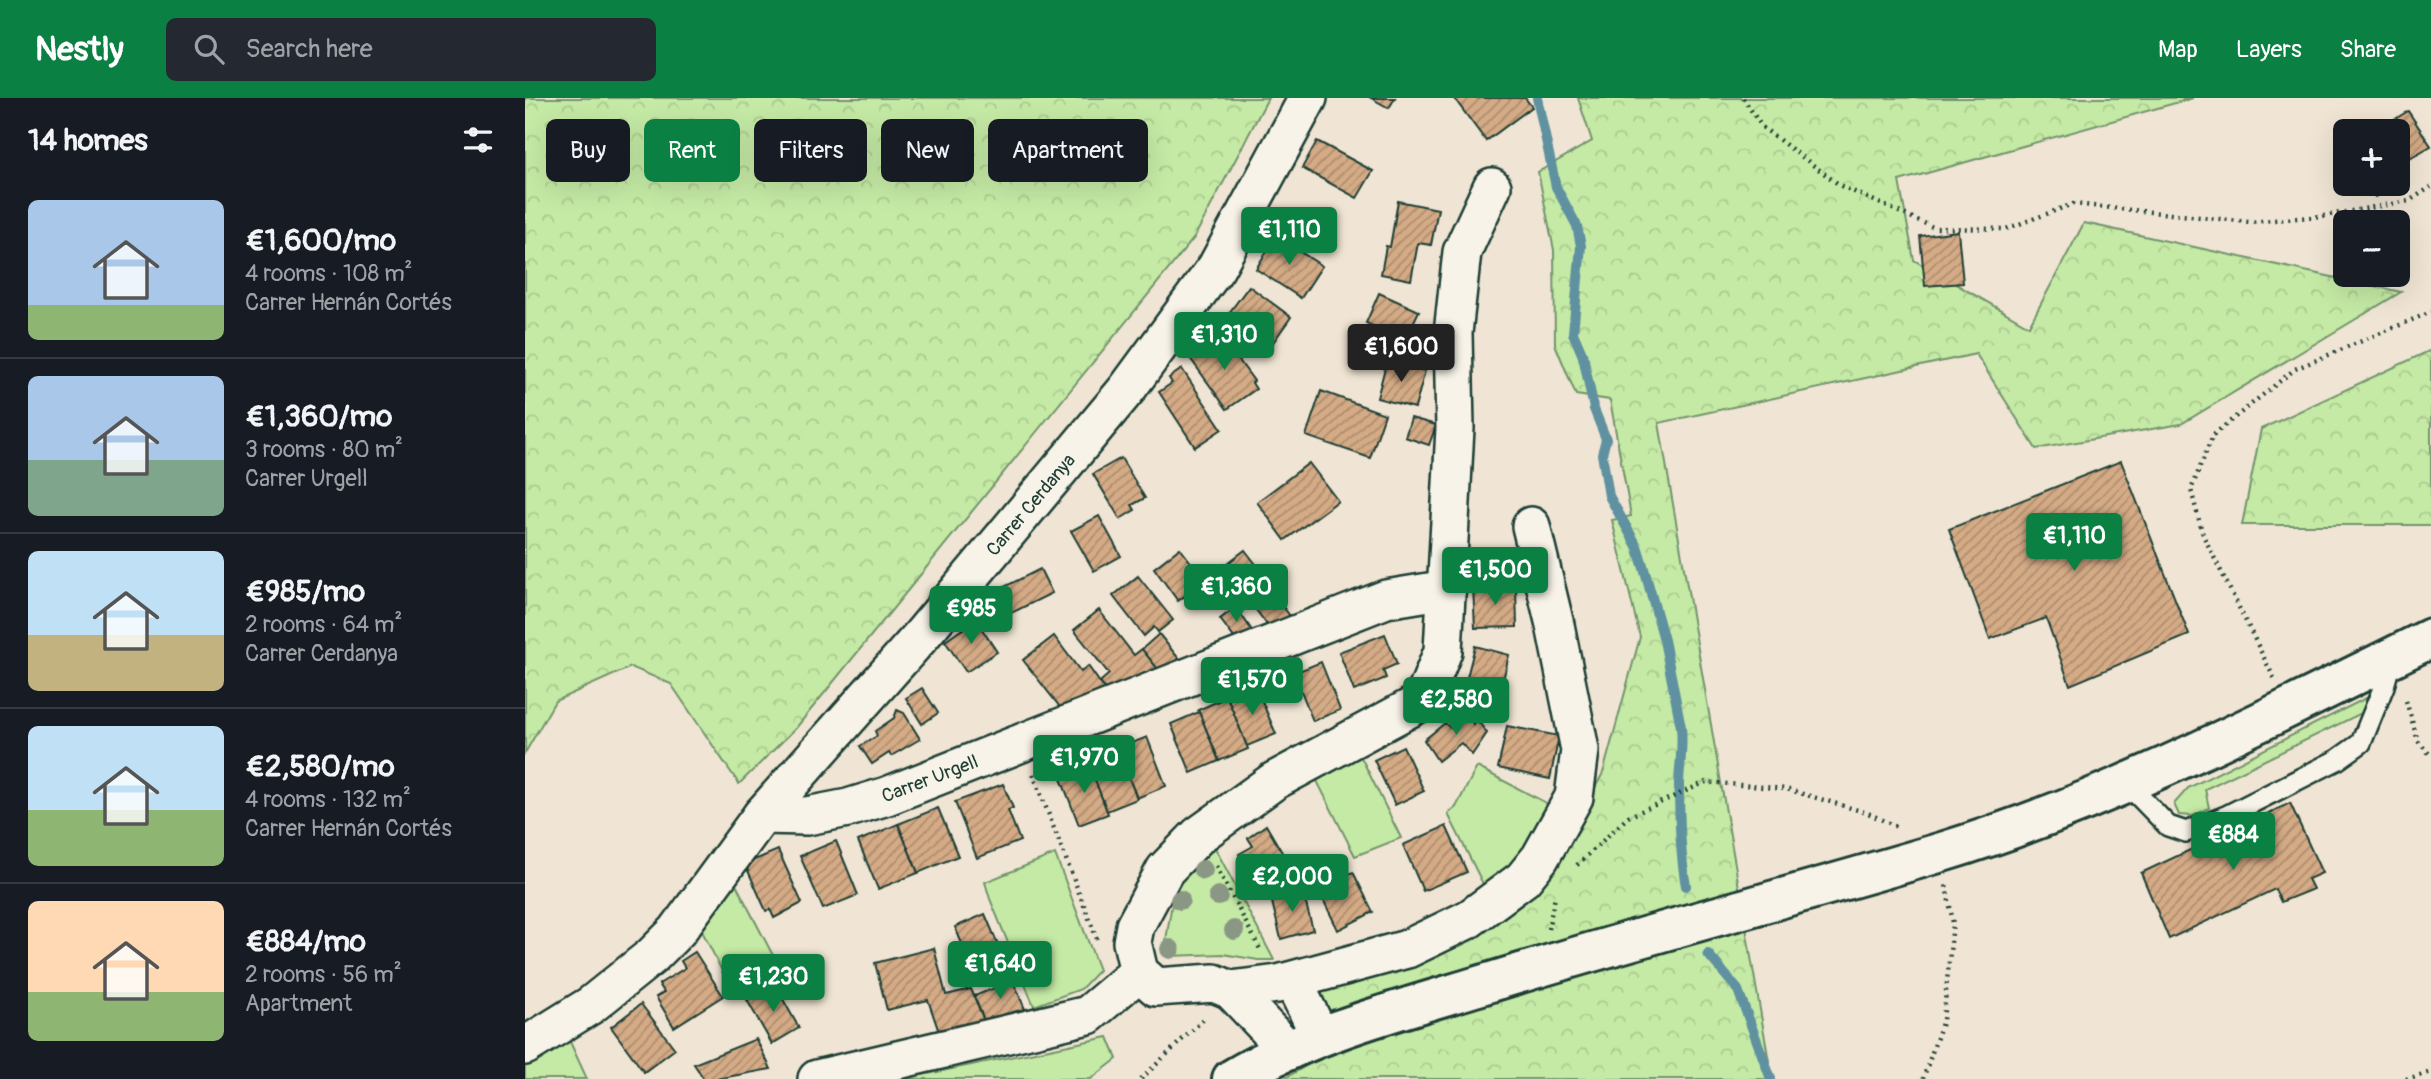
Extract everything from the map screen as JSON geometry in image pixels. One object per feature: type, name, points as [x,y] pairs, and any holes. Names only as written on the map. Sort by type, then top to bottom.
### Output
[{"type":"main road","points":[[1232,1079],[1304,1043],[1554,962],[1941,852],[2046,818],[2127,784],[2431,638]]},
{"type":"street","name":"Carrer Cerdanya","points":[[525,1046],[591,1005],[652,956],[677,931],[762,815],[921,636],[1127,389],[1216,268],[1308,98]]},
{"type":"street","points":[[817,1079],[1087,1015],[1128,981],[1135,926],[1165,870],[1199,835],[1274,781],[1423,701],[1443,651],[1455,428],[1453,333],[1462,252],[1492,187]]},
{"type":"street","points":[[1231,990],[1286,983],[1407,949],[1469,919],[1523,878],[1540,858],[1574,797],[1580,750],[1555,625],[1531,526]]},
{"type":"street","name":"Carrer Urgell","points":[[762,815],[807,816],[848,808],[887,796],[1386,599],[1447,589]]},
{"type":"street","points":[[1128,981],[1156,987],[1214,983],[1231,990],[1304,1043]]},
{"type":"street","points":[[1286,983],[1304,1043]]},
{"type":"lane","points":[[2127,784],[2168,826],[2186,832],[2228,815],[2337,760],[2361,743],[2384,686],[2392,657]]},
{"type":"path","points":[[1743,98],[1762,127],[1841,186],[1935,228],[2006,229],[2073,204],[2249,222],[2323,216],[2409,201],[2431,187]]},
{"type":"path","points":[[2288,707],[2203,535],[2191,490],[2213,435],[2295,369],[2431,312]]},
{"type":"path","points":[[2392,657],[2418,741],[2431,756]]},
{"type":"path","points":[[1021,744],[1128,981]]},
{"type":"path","points":[[1568,874],[1629,817],[1706,782],[1786,789],[1856,809],[1910,833],[1941,852],[1953,923],[1944,1020],[1923,1079]]},
{"type":"path","points":[[1199,835],[1286,983]]},
{"type":"path","points":[[1554,962],[1547,937],[1555,897]]},
{"type":"path","points":[[1141,1079],[1213,1011],[1231,990]]},
{"type":"path","points":[[2406,1079],[2431,1072]]},
{"type":"green space","points":[[525,98],[1268,98],[1194,238],[796,728],[739,784],[671,684],[631,667],[555,701],[525,753]]},
{"type":"green space","points":[[1578,98],[2193,98],[1899,181],[1914,260],[2029,326],[2084,223],[2333,277],[2333,287],[2378,287],[2401,292],[2181,424],[2036,449],[1976,354],[1659,423],[1772,1079],[1284,1079],[1314,1061],[1320,1036],[1320,989],[1553,864],[1603,773],[1640,637],[1612,520],[1631,516],[1610,400],[1576,395],[1555,344],[1554,250],[1538,172],[1592,141]]},
{"type":"green space","points":[[2431,350],[2431,525],[2242,525],[2261,429]]},
{"type":"green space","points":[[2366,698],[2368,710],[2205,789],[2209,808],[2193,816],[2179,815],[2174,804],[2188,788]]},
{"type":"green space","points":[[1360,755],[1401,838],[1355,856],[1316,779]]},
{"type":"green space","points":[[1477,767],[1554,807],[1544,829],[1488,894],[1448,814],[1456,807]]},
{"type":"green space","points":[[1213,844],[1274,960],[1223,954],[1170,956],[1164,953],[1171,909],[1180,879]]},
{"type":"green space","points":[[1055,854],[1099,970],[1081,989],[1034,1006],[985,882]]},
{"type":"green space","points":[[731,875],[778,965],[727,981],[698,923]]},
{"type":"green space","points":[[566,1033],[587,1079],[525,1079],[525,1063]]},
{"type":"green space","points":[[1108,1037],[1117,1059],[1091,1079],[903,1079]]},
{"type":"building","points":[[1371,98],[1395,98],[1389,108]]},
{"type":"building","points":[[1454,98],[1525,98],[1532,107],[1486,141]]},
{"type":"building","points":[[2408,111],[2431,146],[2410,158],[2410,119],[2395,119]]},
{"type":"building","points":[[1317,141],[1373,171],[1357,198],[1302,168]]},
{"type":"building","points":[[1398,201],[1438,209],[1431,245],[1418,243],[1411,280],[1381,274],[1386,246],[1390,247]]},
{"type":"building","points":[[1958,231],[1963,283],[1925,286],[1920,236]]},
{"type":"building","points":[[1276,236],[1322,266],[1301,298],[1256,269]]},
{"type":"building","points":[[1249,286],[1291,317],[1269,348],[1241,327],[1244,324],[1229,313]]},
{"type":"building","points":[[1379,293],[1419,311],[1403,344],[1393,339],[1395,336],[1366,323]]},
{"type":"building","points":[[1221,336],[1254,381],[1252,383],[1256,389],[1227,409],[1190,358]]},
{"type":"building","points":[[1387,360],[1425,371],[1415,408],[1377,398]]},
{"type":"building","points":[[1182,369],[1222,429],[1195,447],[1159,392],[1172,383],[1169,378]]},
{"type":"building","points":[[1321,391],[1385,414],[1370,458],[1306,436]]},
{"type":"building","points":[[1411,418],[1436,425],[1429,445],[1405,437]]},
{"type":"building","points":[[1121,458],[1145,498],[1132,505],[1135,510],[1120,519],[1093,474]]},
{"type":"building","points":[[2121,461],[2189,635],[2070,685],[2046,618],[1990,639],[1949,529]]},
{"type":"building","points":[[1309,463],[1338,501],[1285,540],[1257,502]]},
{"type":"building","points":[[1099,516],[1121,556],[1094,571],[1071,531]]},
{"type":"building","points":[[1180,548],[1205,581],[1178,601],[1154,568]]},
{"type":"building","points":[[1245,550],[1275,589],[1272,592],[1290,616],[1268,626],[1253,606],[1250,609],[1220,569]]},
{"type":"building","points":[[1040,569],[1052,593],[999,619],[988,595]]},
{"type":"building","points":[[1138,576],[1173,620],[1158,632],[1154,627],[1144,636],[1113,596]]},
{"type":"building","points":[[1516,586],[1517,627],[1475,628],[1473,587]]},
{"type":"building","points":[[1236,607],[1253,632],[1235,639],[1220,619]]},
{"type":"building","points":[[1099,610],[1134,655],[1142,649],[1158,669],[1105,690],[1100,682],[1109,674],[1074,630]]},
{"type":"building","points":[[976,620],[997,652],[966,672],[945,641]]},
{"type":"building","points":[[1159,634],[1180,660],[1158,669],[1142,649]]},
{"type":"building","points":[[1385,634],[1397,664],[1383,670],[1386,678],[1354,691],[1339,652]]},
{"type":"building","points":[[1054,636],[1081,672],[1088,666],[1105,690],[1060,707],[1023,660]]},
{"type":"building","points":[[1475,646],[1509,655],[1499,697],[1464,689]]},
{"type":"building","points":[[1321,662],[1340,710],[1313,721],[1294,673]]},
{"type":"building","points":[[1283,665],[1287,677],[1281,680],[1276,667]]},
{"type":"building","points":[[1256,687],[1276,734],[1247,746],[1228,699]]},
{"type":"building","points":[[922,688],[938,713],[922,724],[906,698]]},
{"type":"building","points":[[1227,697],[1248,749],[1219,761],[1198,710]]},
{"type":"building","points":[[897,710],[904,713],[920,739],[872,764],[860,746],[877,736],[875,731],[894,718]]},
{"type":"building","points":[[1199,712],[1219,761],[1191,773],[1171,724]]},
{"type":"building","points":[[1465,715],[1470,717],[1473,724],[1477,720],[1487,733],[1472,755],[1461,743],[1438,761],[1424,740],[1445,723],[1450,728]]},
{"type":"building","points":[[1507,726],[1559,736],[1550,779],[1498,768]]},
{"type":"building","points":[[1147,737],[1166,786],[1137,798],[1117,749]]},
{"type":"building","points":[[1403,746],[1424,791],[1395,805],[1374,760]]},
{"type":"building","points":[[1118,750],[1137,799],[1107,811],[1088,762]]},
{"type":"building","points":[[1089,765],[1108,814],[1079,825],[1060,776]]},
{"type":"building","points":[[1003,784],[1013,808],[1008,810],[1020,841],[977,858],[955,802]]},
{"type":"building","points":[[2290,803],[2322,873],[2308,879],[2313,889],[2281,902],[2275,889],[2169,939],[2141,873]]},
{"type":"building","points":[[938,808],[958,856],[918,873],[898,824]]},
{"type":"building","points":[[898,824],[918,873],[878,889],[858,841]]},
{"type":"building","points":[[1266,825],[1283,854],[1279,856],[1287,870],[1272,879],[1268,874],[1255,882],[1239,854],[1253,846],[1248,838]]},
{"type":"building","points":[[1446,826],[1467,872],[1423,891],[1403,845]]},
{"type":"building","points":[[836,841],[858,895],[823,909],[800,856]]},
{"type":"building","points":[[778,850],[802,903],[774,918],[770,909],[766,911],[745,864]]},
{"type":"building","points":[[1353,872],[1373,912],[1338,930],[1318,889]]},
{"type":"building","points":[[1302,889],[1313,930],[1281,939],[1271,898]]},
{"type":"building","points":[[985,914],[1011,975],[993,983],[989,975],[977,980],[955,927]]},
{"type":"building","points":[[934,948],[946,995],[971,989],[984,1020],[939,1032],[928,1000],[887,1010],[875,963]]},
{"type":"building","points":[[695,952],[723,996],[674,1027],[656,997],[664,992],[659,984],[685,968],[681,961]]},
{"type":"building","points":[[1013,981],[1025,1009],[984,1020],[974,996]]},
{"type":"building","points":[[775,985],[799,1028],[772,1044],[747,1000]]},
{"type":"building","points":[[641,1004],[675,1049],[644,1072],[611,1027]]},
{"type":"building","points":[[756,1039],[771,1069],[704,1079],[694,1064]]},
{"type":"waterway","points":[[1537,98],[1556,187],[1577,226],[1581,246],[1573,333],[1583,356],[1594,409],[1606,439],[1602,454],[1609,496],[1637,546],[1643,565],[1664,640],[1681,727],[1680,821],[1686,886]]},
{"type":"waterway","points":[[1708,954],[1738,990],[1771,1079]]}]
